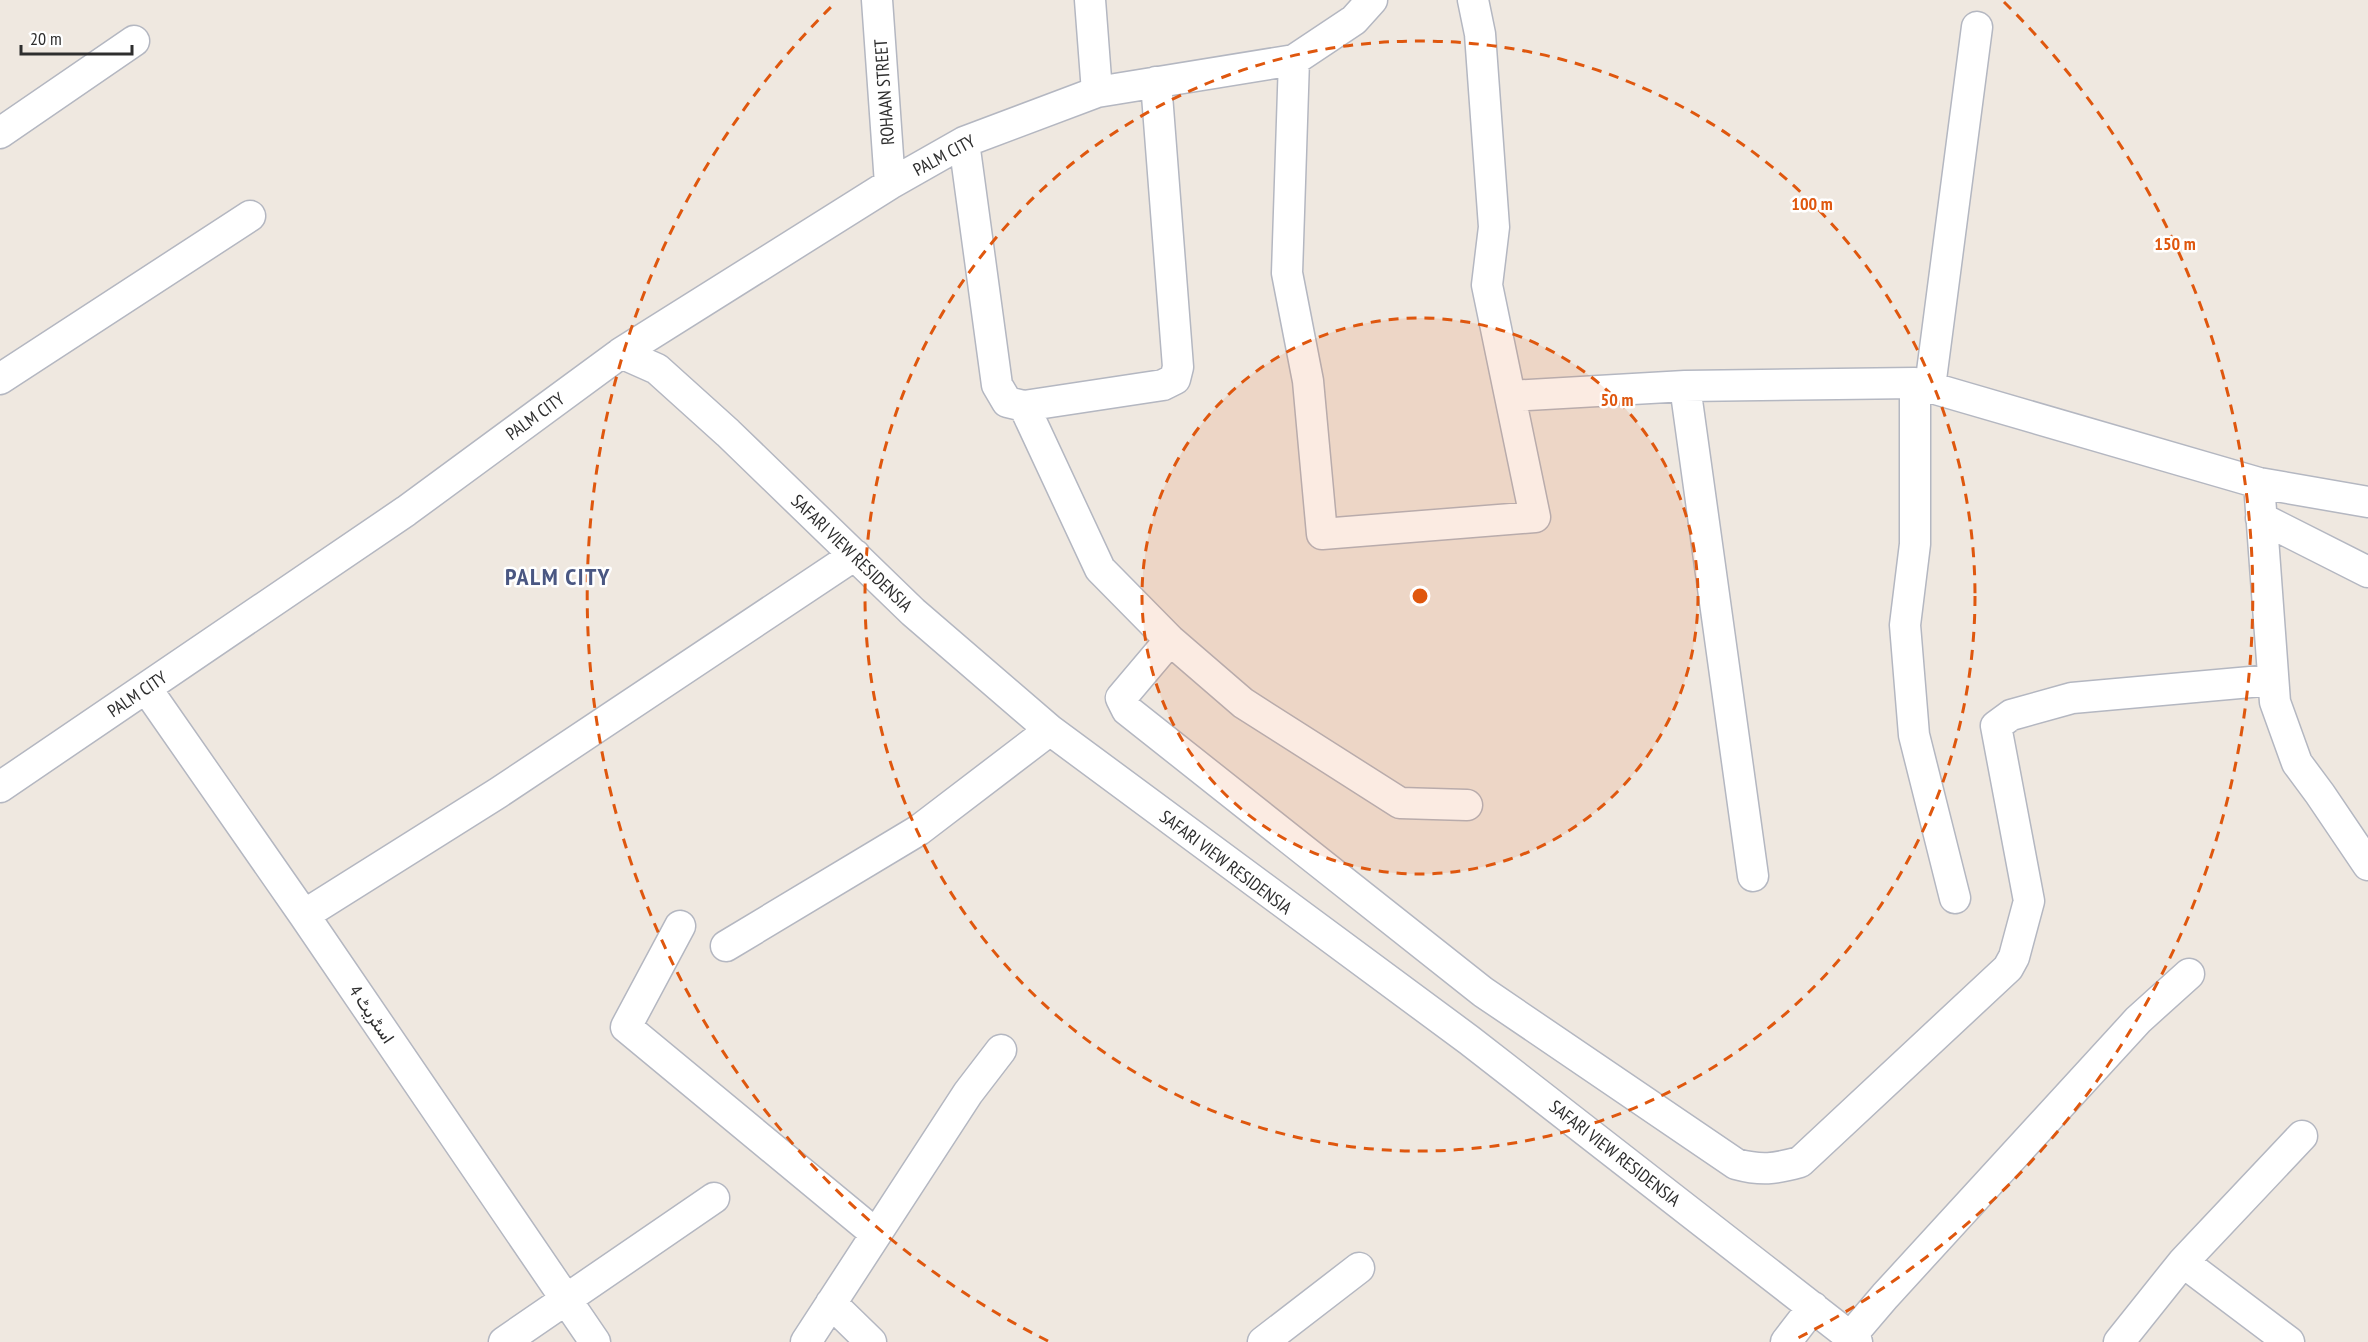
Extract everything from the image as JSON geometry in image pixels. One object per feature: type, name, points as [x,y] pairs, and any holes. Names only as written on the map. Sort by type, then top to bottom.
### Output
[{"type":"street","name":"ROHAAN STREET","points":[[877,0],[890,184]]},
{"type":"street","points":[[1089,0],[1097,92]]},
{"type":"street","points":[[1372,0],[1354,20],[1294,60],[1287,273],[1308,381],[1322,534],[1534,517],[1487,285],[1494,227],[1480,34],[1473,0]]},
{"type":"street","points":[[1955,898],[1914,735],[1905,625],[1915,544],[1923,385],[1977,27]]},
{"type":"street","points":[[0,132],[134,41]]},
{"type":"street","name":"PALM CITY","points":[[0,787],[406,511],[621,353],[890,184],[964,142],[1097,92],[1294,60]]},
{"type":"street","points":[[964,142],[997,385],[1007,402],[1024,406],[1164,385],[1175,379],[1178,367],[1156,82]]},
{"type":"street","points":[[0,379],[250,216]]},
{"type":"street","name":"SAFARI VIEW RESIDENSIA","points":[[621,353],[657,369],[728,433],[913,612],[1050,730],[1469,1040],[1854,1339]]},
{"type":"street","points":[[1510,396],[1685,386],[1923,385],[2259,483],[2368,502]]},
{"type":"street","points":[[1685,386],[1753,876]]},
{"type":"street","points":[[1024,406],[1100,570],[1170,640],[1243,703],[1400,803],[1467,805]]},
{"type":"street","points":[[2259,483],[2275,702],[2297,763],[2368,865]]},
{"type":"street","points":[[2261,518],[2368,572]]},
{"type":"street","points":[[304,915],[498,793],[855,555]]},
{"type":"street","points":[[1170,640],[1121,698],[1127,710],[1483,992],[1736,1164],[1754,1169],[1771,1170],[1800,1162],[2008,968],[2014,957],[2029,901],[2006,779],[1999,754],[1996,726],[2011,715],[2072,698],[2273,680]]},
{"type":"street","name":"اسٹریٹ 4","points":[[146,688],[596,1342]]},
{"type":"street","points":[[726,946],[919,830],[1050,730]]},
{"type":"street","points":[[680,926],[626,1027],[876,1234]]},
{"type":"street","points":[[1854,1339],[1885,1296],[2138,1020],[2189,974]]},
{"type":"street","points":[[806,1342],[968,1093],[1001,1050]]},
{"type":"street","points":[[2119,1342],[2183,1262],[2302,1136]]},
{"type":"street","points":[[504,1342],[714,1198]]},
{"type":"street","points":[[2183,1262],[2289,1342]]},
{"type":"street","points":[[1263,1342],[1359,1268]]},
{"type":"street","points":[[831,1303],[871,1342]]},
{"type":"street","points":[[1786,1342],[1813,1307]]},
{"type":"district","name":"PALM CITY","points":[[558,576]]}]
